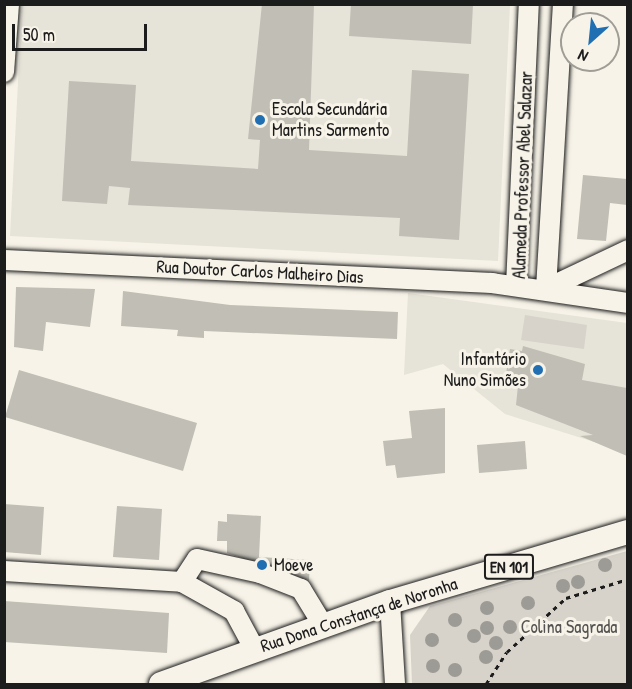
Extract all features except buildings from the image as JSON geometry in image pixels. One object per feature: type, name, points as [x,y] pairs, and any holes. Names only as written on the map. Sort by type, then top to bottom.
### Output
[{"type":"main road","name":"Rua Dona Constança de Noronha","points":[[161,684],[390,602],[627,532]]},
{"type":"street","points":[[4,72],[9,4]]},
{"type":"street","name":"Alameda Professor Abel Salazar","points":[[529,4],[516,286],[546,289],[563,4]]},
{"type":"street","points":[[546,289],[627,250]]},
{"type":"street","name":"Rua Doutor Carlos Malheiro Dias","points":[[4,260],[516,286]]},
{"type":"street","points":[[546,289],[627,303]]},
{"type":"street","points":[[182,582],[197,558],[260,573],[301,589],[323,626]]},
{"type":"street","points":[[4,571],[182,582],[234,611],[255,650]]},
{"type":"street","points":[[390,602],[395,684]]},
{"type":"path","points":[[486,684],[507,652],[566,598],[627,579]]},
{"type":"shaded area","name":"Escola Secundária Martins Sarmento","points":[[22,5],[510,5],[498,261],[10,236]]},
{"type":"shaded area","name":"Infantário Nuno Simões","points":[[408,293],[627,323],[627,423],[617,424],[607,446],[505,414],[443,364],[404,375]]},
{"type":"green space","points":[[525,315],[587,325],[584,349],[521,340]]},
{"type":"green space","name":"Colina Sagrada","points":[[627,551],[627,684],[412,684],[410,635],[430,606]]},
{"type":"place","name":"Escola Secundária Martins Sarmento","points":[[260,120]]},
{"type":"place","name":"Infantário Nuno Simões","points":[[538,370]]},
{"type":"place","name":"Moeve","points":[[262,565]]}]
